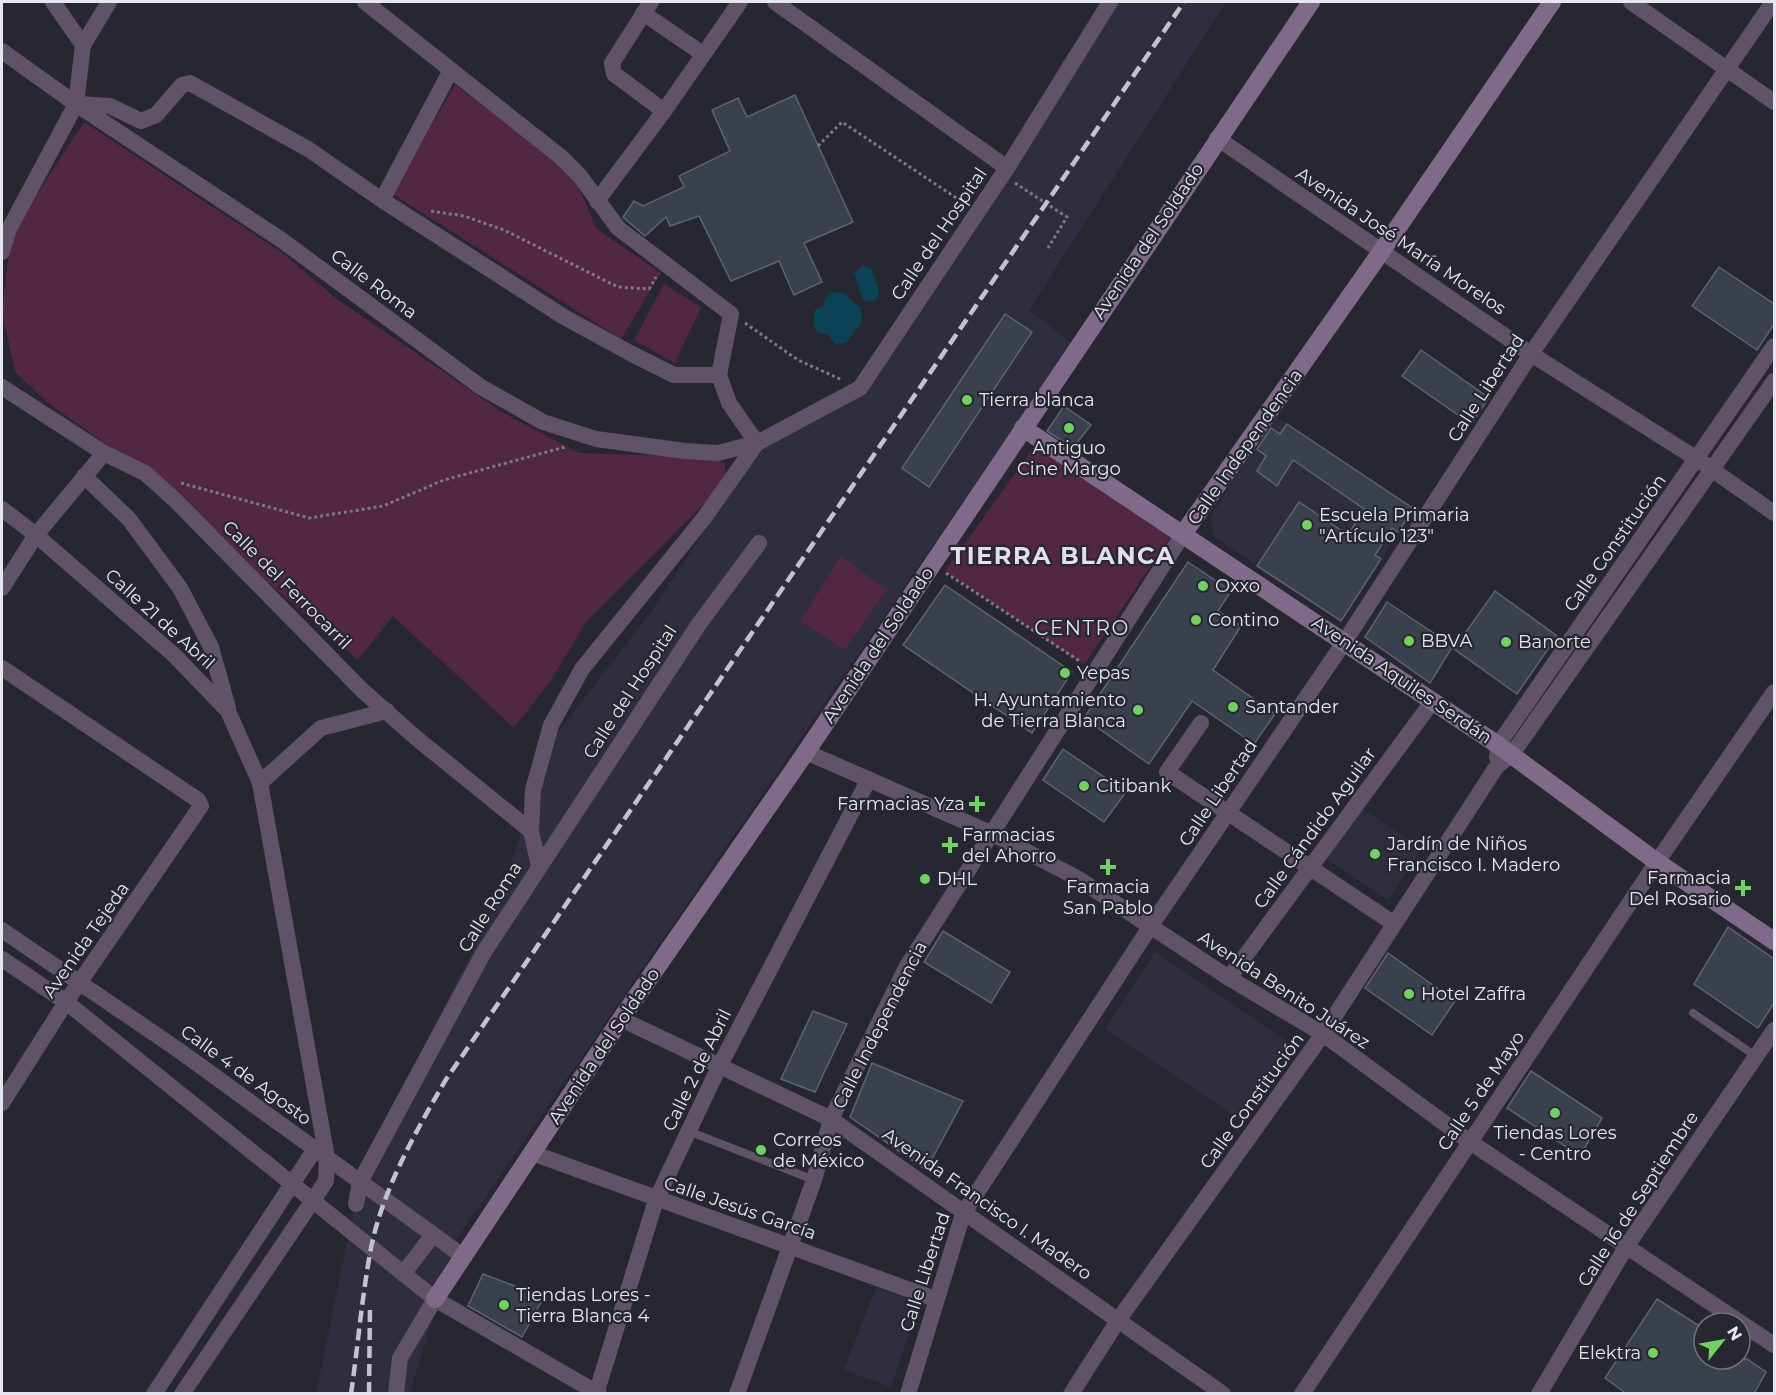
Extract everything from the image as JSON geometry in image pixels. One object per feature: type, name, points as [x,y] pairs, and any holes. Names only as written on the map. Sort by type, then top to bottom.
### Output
[{"type":"street","points":[[53,2],[83,45]]},
{"type":"street","points":[[2,252],[8,231],[76,104],[83,45],[108,2]]},
{"type":"street","points":[[365,2],[561,156],[580,176],[618,228],[731,314],[719,375],[729,403],[758,443]]},
{"type":"street","points":[[597,201],[664,111],[740,2]]},
{"type":"street","points":[[775,2],[1010,175]]},
{"type":"street","name":"Calle del Hospital","points":[[758,443],[860,388],[978,212],[1010,175],[1110,2]]},
{"type":"street","name":"Avenida del Soldado","points":[[435,1299],[621,1019],[806,752],[1217,138],[1311,2]]},
{"type":"street","name":"Calle Independencia","points":[[737,1394],[814,1180],[831,1119],[907,966],[1183,534],[1381,252],[1552,2]]},
{"type":"street","points":[[1631,2],[1774,102]]},
{"type":"street","name":"Calle Libertad","points":[[908,1394],[935,1299],[963,1214],[1150,927],[1345,641],[1531,354],[1773,2]]},
{"type":"street","points":[[664,111],[614,74],[612,63],[647,8],[704,54]]},
{"type":"street","name":"Calle Roma","points":[[2,51],[76,104],[283,241],[481,387],[543,422],[596,438],[685,451],[718,453],[758,443]]},
{"type":"street","points":[[382,200],[451,70]]},
{"type":"street","points":[[76,104],[110,105],[141,121],[156,115],[182,85],[190,83],[308,149],[382,200],[564,317],[674,375],[719,375]]},
{"type":"street","name":"Avenida José María Morelos","points":[[1217,138],[1531,354],[1697,459],[1774,513]]},
{"type":"street","name":"Calle Constitución","points":[[1071,1394],[1119,1319],[1323,1035],[1497,766],[1505,749],[1774,346]]},
{"type":"street","name":"Calle Constitución","points":[[1505,749],[1712,470],[1774,381]]},
{"type":"street","name":"Calle del Ferrocarril","points":[[2,387],[104,453],[145,473],[175,500],[362,690],[415,737],[531,831]]},
{"type":"street","name":"Avenida Aquiles Serdán","points":[[1023,428],[1505,749],[1657,862],[1774,941]]},
{"type":"street","name":"Calle Roma","points":[[356,1204],[360,1182],[484,952],[539,866],[531,831],[533,790],[551,725],[582,669],[704,518],[758,443]]},
{"type":"street","points":[[2,588],[36,535],[104,453]]},
{"type":"street","points":[[84,476],[129,519],[180,588],[211,646],[228,711]]},
{"type":"street","name":"Calle 21 de Abril","points":[[2,509],[36,535],[174,655],[228,711],[260,783],[326,1181],[182,1394]]},
{"type":"street","name":"Calle del Hospital","points":[[539,866],[699,624],[759,543]]},
{"type":"street","name":"Avenida Tejeda","points":[[2,668],[198,800],[201,806],[66,1002],[2,1103]]},
{"type":"street","name":"Calle 5 de Mayo","points":[[1302,1394],[1657,862],[1774,692]]},
{"type":"street","name":"Calle Cándido Aguilar","points":[[1228,978],[1432,702]]},
{"type":"street","points":[[260,783],[321,728],[387,711]]},
{"type":"street","points":[[1201,723],[1167,772],[1309,869],[1394,923]]},
{"type":"street","name":"Avenida Benito Juárez","points":[[806,752],[991,833],[1077,878],[1228,978],[1323,1035],[1470,1142],[1774,1345]]},
{"type":"street","name":"Calle 2 de Abril","points":[[597,1393],[656,1200],[719,1067],[869,779]]},
{"type":"street","name":"Calle 4 de Agosto","points":[[2,930],[80,982],[464,1257]]},
{"type":"street","points":[[2,959],[66,1002],[435,1299],[597,1393]]},
{"type":"street","name":"Avenida Francisco I. Madero","points":[[621,1019],[831,1119],[963,1214],[1119,1319],[1223,1394]]},
{"type":"street","name":"Calle 16 de Septiembre","points":[[1540,1393],[1626,1247],[1774,1030]]},
{"type":"street","points":[[154,1394],[291,1184],[321,1153]]},
{"type":"street","name":"Calle Jesús García","points":[[532,1153],[656,1200],[935,1299]]},
{"type":"street","points":[[404,1274],[433,1235]]},
{"type":"street","points":[[396,1394],[400,1358],[435,1299]]},
{"type":"lane","points":[[1693,1013],[1756,1057]]},
{"type":"lane","points":[[688,1131],[814,1180]]},
{"type":"path","points":[[818,146],[842,122],[978,212]]},
{"type":"path","points":[[1010,175],[1067,217],[1048,248]]},
{"type":"path","points":[[428,211],[464,216],[504,230],[618,287],[649,289],[664,265]]},
{"type":"path","points":[[731,314],[798,360],[860,388]]},
{"type":"path","points":[[178,482],[309,518],[383,506],[444,480],[596,438]]},
{"type":"path","points":[[933,563],[1094,670]]},
{"type":"shaded area","points":[[1108,2],[1226,2],[1029,310],[1072,343],[456,1240],[410,1393],[316,1394],[362,1169],[498,900],[553,739],[651,612],[757,451],[853,388]]},
{"type":"shaded area","points":[[455,85],[571,171],[597,229],[661,273],[621,339],[391,193]]},
{"type":"shaded area","points":[[84,122],[284,254],[337,299],[502,412],[579,453],[707,457],[725,463],[726,478],[707,501],[587,621],[549,683],[514,728],[393,616],[358,660],[117,452],[47,402],[15,372],[2,311],[11,234]]},
{"type":"shaded area","points":[[863,265],[872,271],[879,290],[877,299],[868,302],[863,300],[854,273]]},
{"type":"shaded area","points":[[664,284],[701,307],[675,363],[634,340]]},
{"type":"shaded area","points":[[831,292],[843,293],[861,308],[862,322],[846,343],[835,344],[828,335],[818,333],[813,324],[815,310],[823,306],[825,298]]},
{"type":"shaded area","name":"Escuela Primaria \"Artículo 123\"","points":[[1275,416],[1414,509],[1341,621],[1214,537],[1210,517]]},
{"type":"shaded area","points":[[1038,441],[1173,533],[1084,665],[945,571]]},
{"type":"shaded area","points":[[841,556],[887,590],[844,650],[800,621]]},
{"type":"shaded area","name":"Jardín de Niños Francisco I. Madero","points":[[1361,808],[1422,849],[1388,900],[1327,859]]},
{"type":"shaded area","points":[[1155,952],[1292,1045],[1239,1119],[1105,1029]]},
{"type":"shaded area","points":[[876,1287],[920,1303],[891,1387],[844,1370]]},
{"type":"building","points":[[795,95],[853,222],[804,243],[822,282],[794,295],[779,261],[731,281],[699,216],[670,226],[666,217],[645,236],[623,217],[634,201],[643,206],[684,187],[679,176],[730,151],[712,110],[738,98],[747,117]]},
{"type":"building","points":[[1719,267],[1774,304],[1774,324],[1757,350],[1692,306]]},
{"type":"building","name":"Tierra blanca","points":[[1005,314],[1032,332],[929,487],[902,468]]},
{"type":"building","points":[[1421,350],[1489,398],[1471,424],[1402,376]]},
{"type":"building","name":"Antiguo Cine Margo","points":[[1064,406],[1091,425],[1073,448],[1047,431]]},
{"type":"building","name":"Escuela Primaria \"Artículo 123\"","points":[[1287,424],[1414,509],[1398,532],[1392,528],[1375,555],[1381,559],[1341,621],[1257,566],[1299,502],[1348,535],[1364,509],[1293,460],[1277,486],[1257,471],[1266,456],[1257,449],[1271,428],[1280,434]]},
{"type":"building","points":[[1188,562],[1231,591],[1218,611],[1241,626],[1213,670],[1275,714],[1254,744],[1192,701],[1149,764],[1084,718]]},
{"type":"building","points":[[945,585],[1072,672],[1032,733],[903,645]]},
{"type":"building","name":"Banorte","points":[[1495,591],[1557,636],[1517,694],[1454,649]]},
{"type":"building","name":"BBVA","points":[[1387,602],[1453,646],[1430,683],[1365,637]]},
{"type":"building","name":"Citibank","points":[[1063,749],[1126,792],[1104,822],[1043,780]]},
{"type":"building","points":[[1728,927],[1774,959],[1774,1003],[1758,1028],[1694,984]]},
{"type":"building","points":[[943,931],[1010,972],[991,1003],[924,962]]},
{"type":"building","name":"Hotel Zaffra","points":[[1388,953],[1455,1001],[1432,1035],[1365,988]]},
{"type":"building","points":[[813,1011],[847,1024],[815,1092],[781,1079]]},
{"type":"building","points":[[872,1063],[963,1101],[926,1170],[850,1117]]},
{"type":"building","name":"Tiendas Lores - Centro","points":[[1531,1071],[1602,1118],[1580,1156],[1507,1108]]},
{"type":"building","name":"Tiendas Lores - Tierra Blanca 4","points":[[483,1274],[544,1297],[522,1337],[468,1306]]},
{"type":"building","name":"Elektra","points":[[1657,1299],[1692,1321],[1692,1371],[1752,1371],[1752,1362],[1766,1372],[1754,1394],[1627,1394],[1605,1378]]},
{"type":"railway","points":[[351,1394],[365,1284],[376,1226],[401,1162],[445,1081],[1184,2]]},
{"type":"railway","points":[[369,1394],[370,1306]]},
{"type":"place","name":"Tierra blanca","points":[[967,400]]},
{"type":"place","name":"Antiguo Cine Margo","points":[[1069,428]]},
{"type":"place","name":"Escuela Primaria \"Artículo 123\"","points":[[1307,525]]},
{"type":"place","name":"Oxxo","points":[[1203,586]]},
{"type":"place","name":"Contino","points":[[1196,620]]},
{"type":"place","name":"BBVA","points":[[1409,641]]},
{"type":"place","name":"Banorte","points":[[1506,642]]},
{"type":"place","name":"Yepas","points":[[1065,673]]},
{"type":"place","name":"Santander","points":[[1233,707]]},
{"type":"place","name":"H. Ayuntamiento de Tierra Blanca","points":[[1138,710]]},
{"type":"place","name":"Citibank","points":[[1084,786]]},
{"type":"place","name":"Farmacias Yza","points":[[977,804]]},
{"type":"place","name":"Farmacias del Ahorro","points":[[950,845]]},
{"type":"place","name":"Jardín de Niños Francisco I. Madero","points":[[1375,854]]},
{"type":"place","name":"Farmacia San Pablo","points":[[1108,867]]},
{"type":"place","name":"DHL","points":[[925,879]]},
{"type":"place","name":"Farmacia Del Rosario","points":[[1743,888]]},
{"type":"place","name":"Hotel Zaffra","points":[[1409,994]]},
{"type":"place","name":"Tiendas Lores - Centro","points":[[1555,1113]]},
{"type":"place","name":"Correos de México","points":[[761,1150]]},
{"type":"place","name":"Tiendas Lores - Tierra Blanca 4","points":[[504,1305]]},
{"type":"place","name":"Elektra","points":[[1653,1353]]},
{"type":"district","name":"TIERRA BLANCA","points":[[1063,555]]},
{"type":"district","name":"CENTRO","points":[[1082,628]]}]
